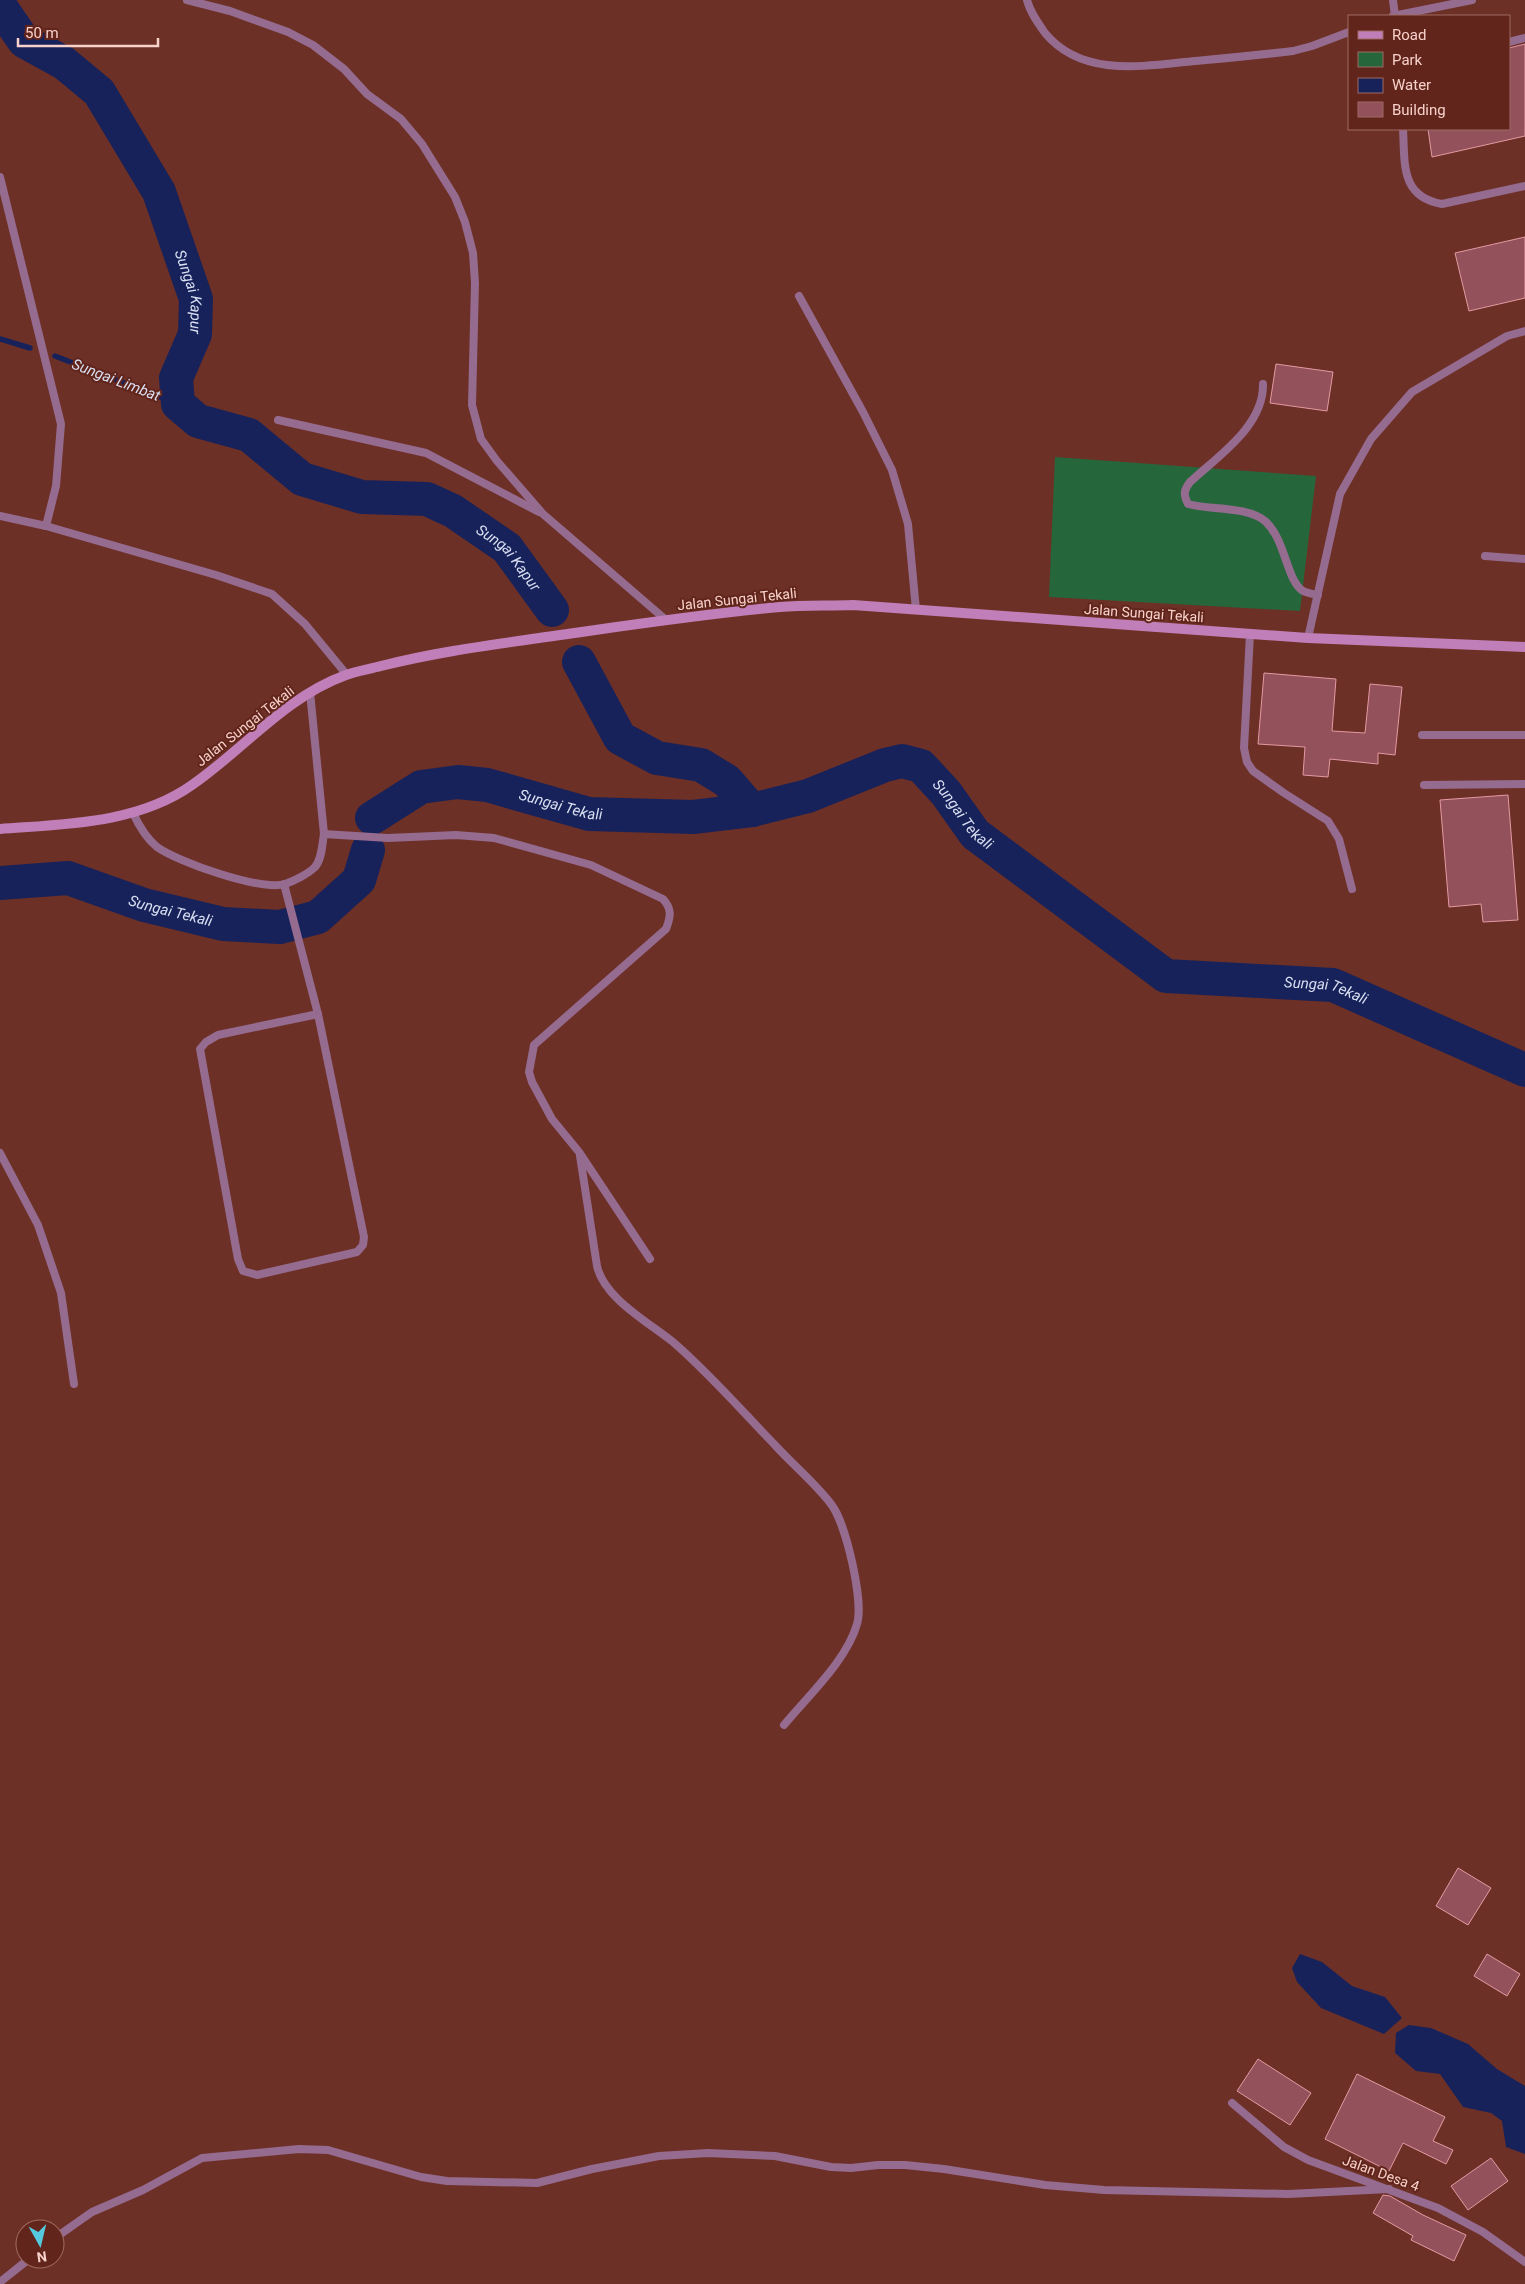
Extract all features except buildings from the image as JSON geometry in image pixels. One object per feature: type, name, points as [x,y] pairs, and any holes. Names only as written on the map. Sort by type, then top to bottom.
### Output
[{"type":"street","name":"Jalan Sungai Tekali","points":[[0,829],[73,824],[133,813],[160,803],[191,786],[279,714],[310,692],[346,675],[418,656],[666,620],[782,607],[853,605],[1308,638],[1525,647]]},
{"type":"lane","points":[[187,0],[230,11],[288,32],[313,45],[344,69],[367,94],[400,119],[422,144],[455,197],[465,222],[472,253],[474,283],[472,405],[481,439],[497,461],[543,514],[666,620]]},
{"type":"lane","points":[[1026,0],[1042,28],[1062,49],[1090,62],[1104,65],[1140,66],[1293,51],[1348,32]]},
{"type":"lane","points":[[1393,0],[1395,15]]},
{"type":"lane","points":[[1400,15],[1472,0]]},
{"type":"lane","points":[[1510,42],[1525,38]]},
{"type":"lane","points":[[1402,130],[1405,170],[1410,186],[1418,195],[1429,202],[1442,204],[1525,186]]},
{"type":"lane","points":[[0,177],[61,424],[56,486],[46,526]]},
{"type":"lane","points":[[799,296],[863,412],[892,470],[908,524],[916,610]]},
{"type":"lane","points":[[1308,638],[1340,494],[1371,439],[1412,392],[1507,336],[1525,331]]},
{"type":"lane","points":[[1262,384],[1263,397],[1261,406],[1245,431],[1190,482],[1184,496],[1188,504],[1233,509],[1264,520],[1278,536],[1294,582],[1303,591],[1318,596]]},
{"type":"lane","points":[[278,420],[426,453],[543,514]]},
{"type":"lane","points":[[0,516],[46,526],[216,575],[272,594],[305,624],[346,675]]},
{"type":"lane","points":[[1486,556],[1525,558]]},
{"type":"lane","points":[[1250,634],[1244,748],[1248,762],[1253,771],[1328,822],[1340,839],[1352,890]]},
{"type":"lane","points":[[133,813],[148,839],[156,846],[175,857],[217,873],[248,881],[284,884],[315,867],[320,857],[324,834],[310,692]]},
{"type":"lane","points":[[1422,735],[1525,735]]},
{"type":"lane","points":[[1424,784],[1525,784]]},
{"type":"lane","points":[[324,834],[388,838],[456,834],[494,838],[591,865],[663,899],[670,906],[671,917],[666,929],[534,1045],[529,1072],[532,1082],[552,1119],[579,1152],[650,1259]]},
{"type":"lane","points":[[284,884],[318,1014],[364,1237],[363,1245],[357,1252],[257,1275],[243,1271],[238,1260],[200,1050],[206,1042],[218,1035],[318,1014]]},
{"type":"lane","points":[[579,1152],[597,1266],[600,1277],[609,1291],[674,1343],[725,1393],[832,1505],[846,1535],[856,1586],[858,1623],[844,1653],[784,1725]]},
{"type":"lane","points":[[0,1153],[38,1225],[61,1293],[74,1384]]},
{"type":"lane","name":"Jalan Desa 4","points":[[1232,2103],[1292,2151],[1308,2160],[1438,2208],[1483,2232],[1525,2262]]},
{"type":"lane","points":[[65,2231],[92,2212],[143,2190],[202,2158],[299,2149],[328,2150],[421,2177],[447,2181],[495,2183],[537,2183],[592,2169],[659,2156],[708,2153],[775,2156],[831,2167],[851,2168],[905,2164],[944,2168],[1045,2185],[1104,2190],[1288,2194],[1389,2189]]},
{"type":"lane","points":[[0,2282],[16,2269]]},
{"type":"green space","points":[[1055,457],[1316,476],[1300,611],[1049,597]]},
{"type":"water","points":[[1300,1954],[1322,1962],[1352,1986],[1385,1997],[1402,2018],[1384,2034],[1321,2008],[1297,1982],[1292,1968]]},
{"type":"water","points":[[1409,2025],[1431,2028],[1468,2044],[1497,2069],[1525,2086],[1525,2154],[1506,2147],[1502,2121],[1491,2113],[1463,2107],[1440,2074],[1416,2071],[1395,2053],[1396,2033]]},
{"type":"waterway","name":"Sungai Kapur","points":[[0,6],[24,41],[64,63],[99,92],[159,192],[196,299],[195,334],[176,378],[178,404],[198,421],[249,435],[302,479],[362,497],[427,499],[453,511],[507,548],[552,610]]},
{"type":"waterway","name":"Sungai Limbat","points":[[0,339],[30,348]]},
{"type":"waterway","name":"Sungai Limbat","points":[[55,356],[178,404]]},
{"type":"waterway","name":"Sungai Kapur","points":[[579,662],[620,738],[657,758],[701,765],[727,781],[752,810]]},
{"type":"waterway","name":"Sungai Tekali","points":[[372,818],[421,787],[458,782],[487,785],[589,814],[693,817],[752,810],[808,796],[885,765],[902,761],[921,766],[946,793],[975,834],[1166,976],[1333,985],[1525,1070]]},
{"type":"waterway","name":"Sungai Tekali","points":[[0,883],[68,878],[144,905],[223,924],[280,927],[318,917],[359,880],[368,850]]}]
